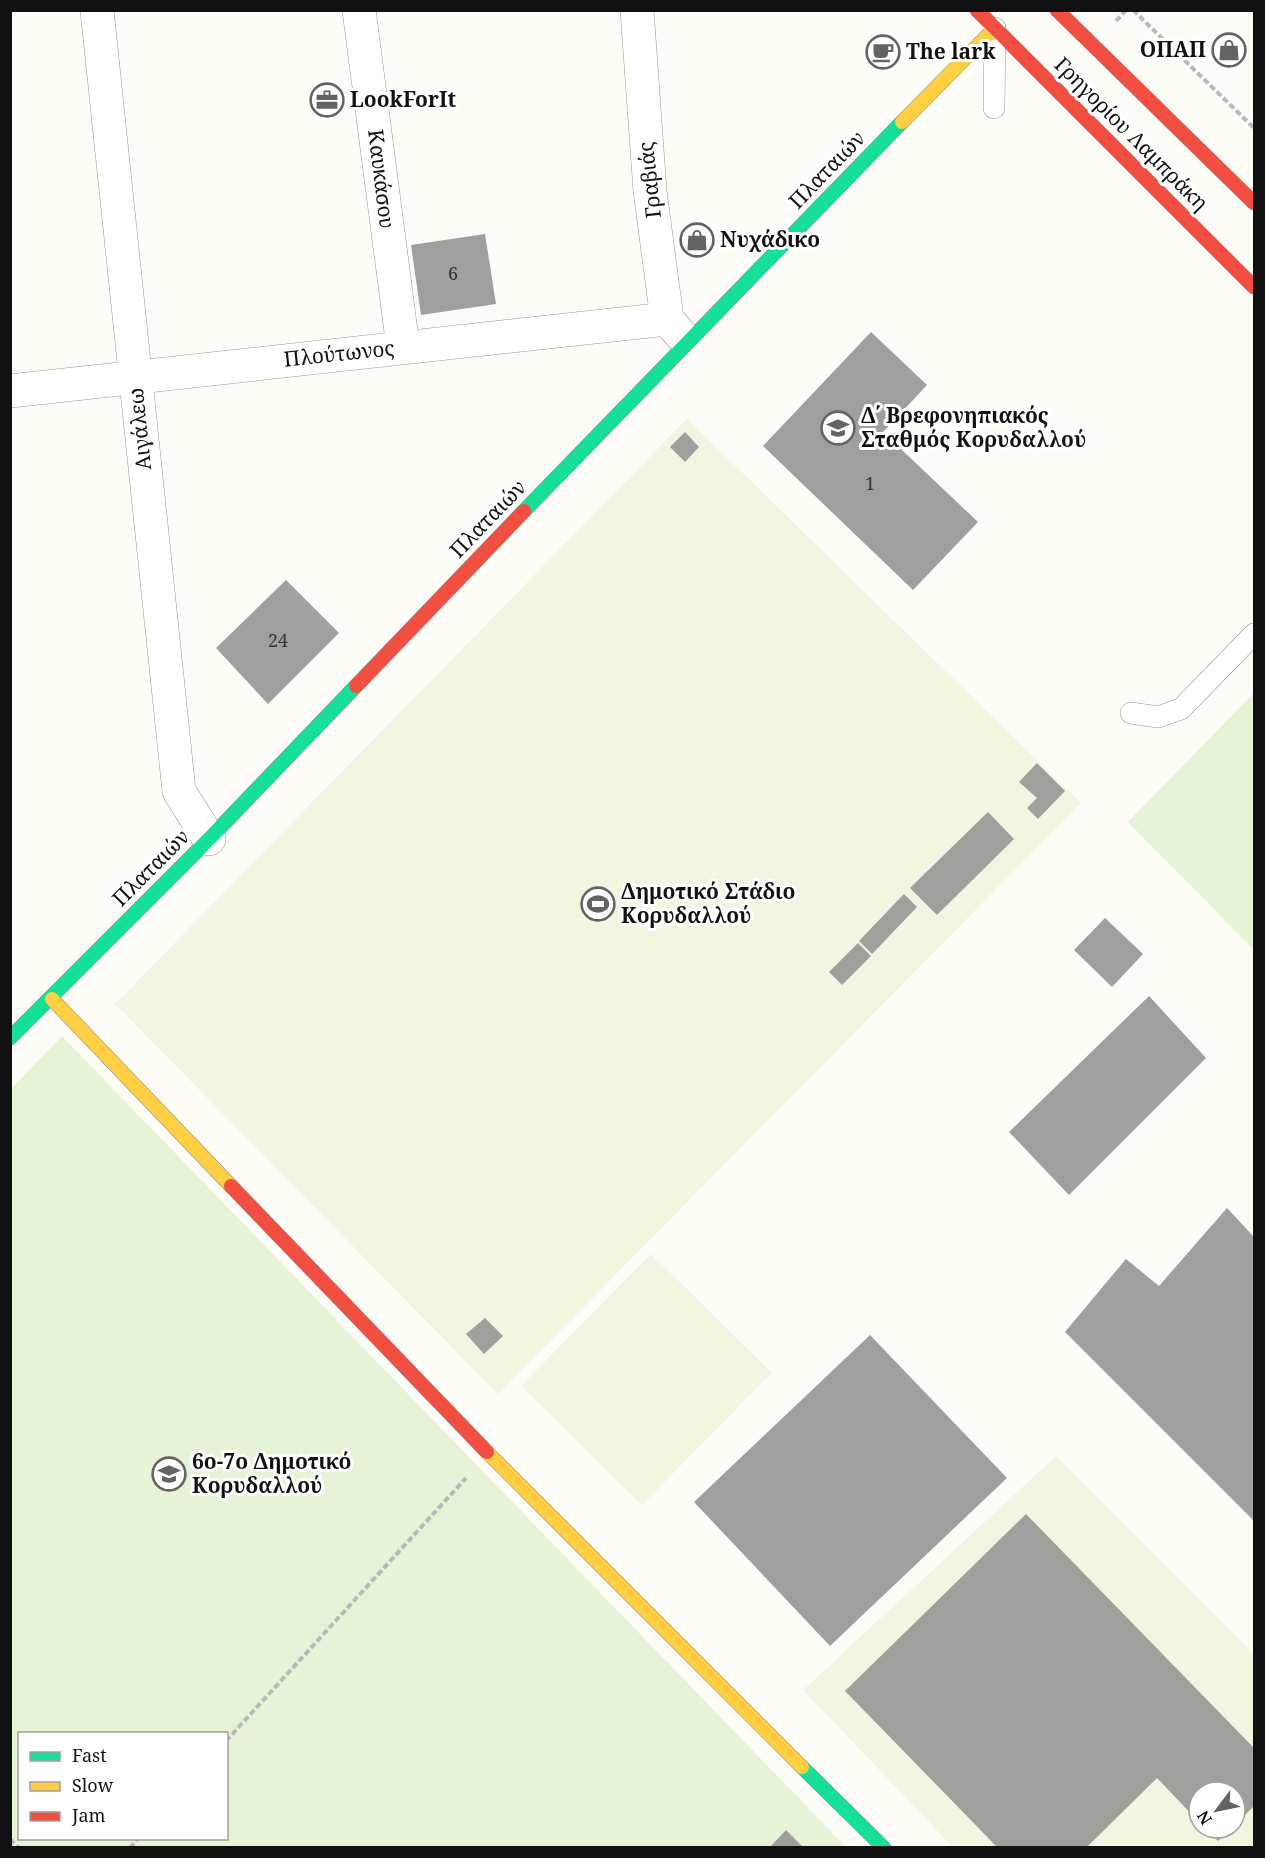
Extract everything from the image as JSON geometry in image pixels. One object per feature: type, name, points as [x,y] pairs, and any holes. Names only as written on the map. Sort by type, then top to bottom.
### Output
[{"type":"street","name":"Αιγάλεω","points":[[97,10],[179,791],[209,839]]},
{"type":"street","name":"Καυκάσου","points":[[359,10],[403,347]]},
{"type":"street","name":"Γραβιάς","points":[[637,10],[650,191],[677,330]]},
{"type":"street","name":"Γρηγορίου Λαμπράκη","points":[[977,10],[1254,287]]},
{"type":"street","name":"Γρηγορίου Λαμπράκη","points":[[1057,10],[1254,203]]},
{"type":"street","name":"Πλαταιών","points":[[10,1038],[52,999],[209,839],[677,330],[995,28]]},
{"type":"street","name":"Πλούτωνος","points":[[10,391],[403,347],[677,330]]},
{"type":"street","points":[[52,999],[488,1453],[884,1848]]},
{"type":"lane","points":[[994,108],[995,28]]},
{"type":"lane","points":[[1131,713],[1158,717],[1180,709],[1254,634]]},
{"type":"path","points":[[1133,10],[1254,128]]},
{"type":"path","points":[[228,1739],[488,1453]]},
{"type":"path","points":[[10,1839],[19,1848]]},
{"type":"green space","name":"Δημοτικό Στάδιο Κορυδαλλού","points":[[687,419],[1081,803],[498,1394],[115,1004]]},
{"type":"green space","points":[[1254,693],[1254,950],[1128,822]]},
{"type":"green space","points":[[62,1036],[846,1847],[11,1847],[10,1090]]},
{"type":"green space","points":[[651,1254],[772,1373],[642,1505],[521,1386]]},
{"type":"green space","points":[[1056,1456],[1254,1654],[1254,1847],[953,1847],[803,1690]]},
{"type":"building","points":[[485,234],[496,304],[421,315],[411,245]]},
{"type":"building","points":[[871,332],[927,385],[883,432],[978,522],[913,590],[763,446]]},
{"type":"building","points":[[685,432],[699,447],[685,462],[670,447]]},
{"type":"building","points":[[286,580],[339,633],[268,704],[216,648]]},
{"type":"building","points":[[1037,763],[1065,791],[1038,819],[1027,808],[1037,798],[1019,782]]},
{"type":"building","points":[[988,812],[1014,839],[937,915],[910,888]]},
{"type":"building","points":[[904,894],[917,907],[872,954],[859,941]]},
{"type":"building","points":[[1105,918],[1143,954],[1112,987],[1074,950]]},
{"type":"building","points":[[858,943],[871,956],[842,985],[829,972]]},
{"type":"building","points":[[1149,996],[1206,1058],[1069,1195],[1009,1132]]},
{"type":"building","points":[[1227,1208],[1254,1237],[1254,1521],[1065,1332],[1126,1259],[1159,1286]]},
{"type":"building","points":[[485,1318],[503,1336],[484,1354],[466,1334]]},
{"type":"building","points":[[870,1335],[1007,1478],[830,1646],[694,1502]]},
{"type":"building","points":[[1026,1514],[1254,1748],[1254,1806],[1247,1813],[1247,1780],[1187,1780],[1187,1809],[1157,1778],[1086,1848],[998,1848],[845,1691]]},
{"type":"building","points":[[786,1830],[804,1848],[769,1848]]},
{"type":"traffic: fast","points":[[524,511],[902,122]]},
{"type":"traffic: fast","points":[[10,1038],[209,839],[356,686]]},
{"type":"traffic: fast","points":[[802,1767],[884,1848]]},
{"type":"traffic: slow","points":[[902,122],[995,28]]},
{"type":"traffic: slow","points":[[52,999],[231,1186]]},
{"type":"traffic: slow","points":[[487,1452],[802,1767]]},
{"type":"traffic: jam","points":[[977,10],[1254,287]]},
{"type":"traffic: jam","points":[[1057,10],[1254,203]]},
{"type":"traffic: jam","points":[[356,686],[524,511]]},
{"type":"traffic: jam","points":[[231,1186],[487,1452]]},
{"type":"place","name":"ΟΠΑΠ","points":[[1229,50]]},
{"type":"place","name":"The lark","points":[[883,52]]},
{"type":"place","name":"LookForIt","points":[[327,100]]},
{"type":"place","name":"Νυχάδικο","points":[[697,240]]},
{"type":"place","name":"Δ΄ Βρεφονηπιακός Σταθμός Κορυδαλλού","points":[[838,428]]},
{"type":"place","name":"Δημοτικό Στάδιο Κορυδαλλού","points":[[598,904]]},
{"type":"place","name":"6ο-7ο Δημοτικό Κορυδαλλού","points":[[169,1474]]}]
